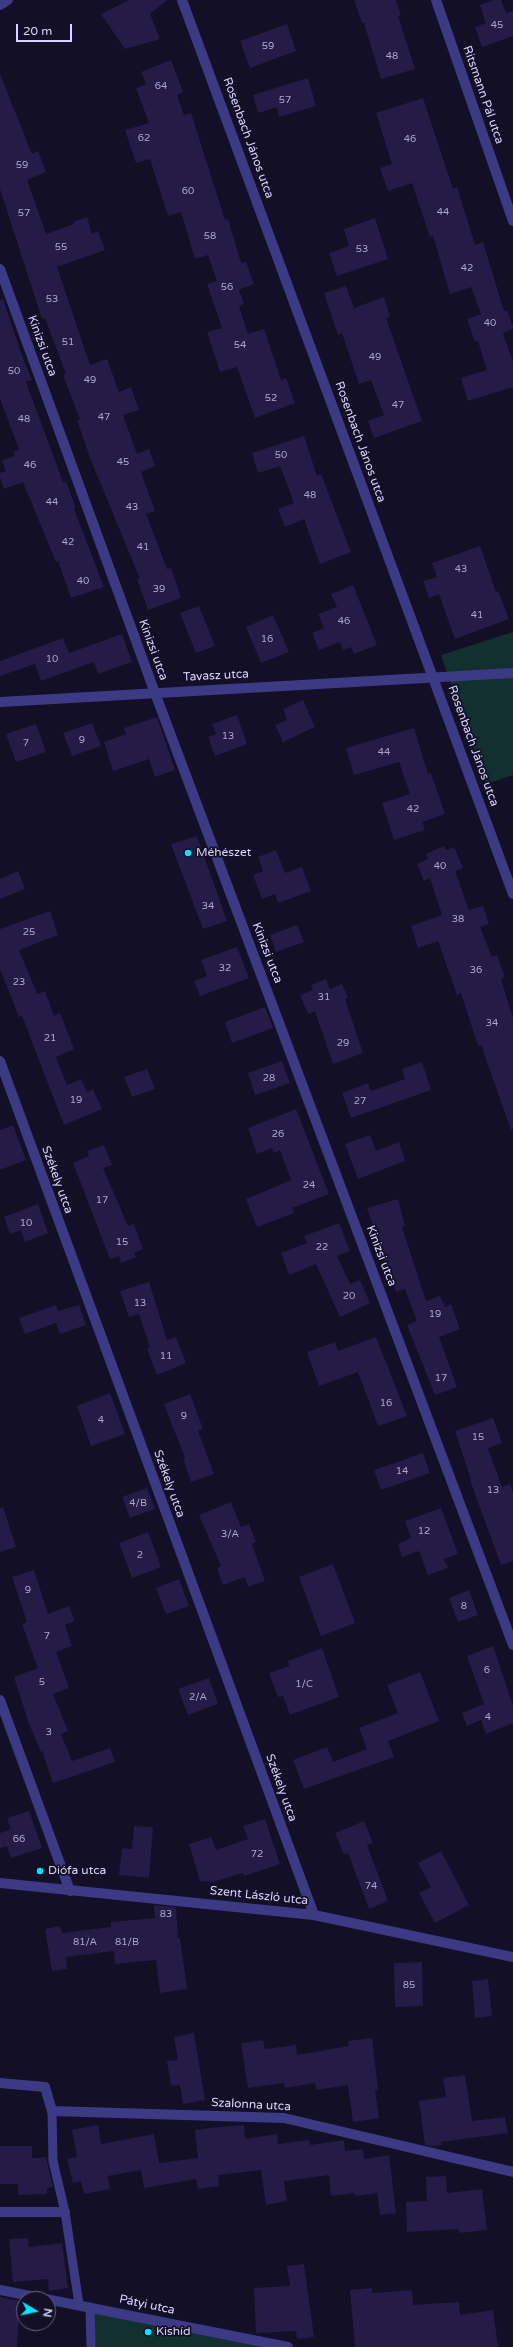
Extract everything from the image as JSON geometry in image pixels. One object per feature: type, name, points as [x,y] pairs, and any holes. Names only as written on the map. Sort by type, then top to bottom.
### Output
[{"type":"street","points":[[0,5],[8,0]]},
{"type":"street","name":"Rosenbach János utca","points":[[182,0],[513,894]]},
{"type":"street","name":"Ritsmann Pál utca","points":[[436,0],[513,221]]},
{"type":"street","name":"Kinizsi utca","points":[[0,269],[155,693],[513,1645]]},
{"type":"street","name":"Tavasz utca","points":[[0,702],[513,673]]},
{"type":"street","name":"Székely utca","points":[[0,1061],[314,1915]]},
{"type":"street","points":[[0,1700],[70,1891]]},
{"type":"street","name":"Szent László utca","points":[[0,1883],[314,1915],[513,1957]]},
{"type":"street","points":[[0,2083],[46,2087],[52,2112]]},
{"type":"street","name":"Szalonna utca","points":[[52,2112],[284,2118],[513,2172]]},
{"type":"street","points":[[0,2212],[65,2212]]},
{"type":"street","name":"Pátyi utca","points":[[0,2290],[90,2306],[288,2347]]},
{"type":"lane","points":[[52,2112],[52,2161],[65,2212],[79,2304]]},
{"type":"lane","points":[[90,2306],[91,2347]]},
{"type":"green space","points":[[513,632],[513,775],[486,784],[441,655]]},
{"type":"green space","points":[[90,2307],[288,2347],[91,2347]]},
{"type":"building","points":[[129,0],[167,0],[150,14],[160,39],[125,49],[101,14]]},
{"type":"building","points":[[354,0],[396,0],[401,15],[398,16],[415,69],[381,79],[364,23],[362,23]]},
{"type":"building","points":[[494,0],[501,0],[506,13],[513,11],[513,36],[482,47],[475,27],[486,23],[480,5]]},
{"type":"building","points":[[287,24],[296,51],[250,68],[240,41]]},
{"type":"building","points":[[171,60],[183,92],[177,95],[184,115],[191,113],[225,220],[228,219],[241,263],[246,262],[254,284],[239,290],[244,304],[239,306],[248,334],[264,329],[281,380],[286,378],[295,403],[255,418],[237,367],[220,372],[207,332],[222,328],[207,284],[217,281],[208,255],[195,259],[181,212],[168,216],[150,159],[136,163],[125,130],[149,123],[136,88],[146,84],[141,72]]},
{"type":"building","points":[[0,74],[32,154],[38,151],[46,172],[27,180],[46,234],[74,224],[73,222],[87,217],[92,234],[98,231],[105,250],[57,267],[90,365],[107,359],[119,392],[131,387],[139,410],[123,415],[137,454],[149,449],[155,466],[141,472],[155,511],[146,514],[167,569],[171,568],[181,598],[148,610],[137,579],[140,579],[90,458],[77,420],[80,419],[63,375],[66,374],[45,318],[42,319],[0,189]]},
{"type":"building","points":[[308,78],[316,106],[279,117],[277,107],[258,113],[253,95]]},
{"type":"building","points":[[423,98],[453,189],[457,187],[475,245],[483,242],[504,311],[507,310],[513,327],[513,329],[503,333],[513,362],[513,387],[468,401],[461,378],[487,370],[478,341],[475,342],[467,319],[481,314],[471,287],[450,294],[433,236],[430,237],[412,183],[388,191],[380,168],[392,164],[376,113]]},
{"type":"building","points":[[375,218],[388,259],[337,276],[329,253],[349,246],[344,229]]},
{"type":"building","points":[[346,286],[354,308],[384,297],[390,317],[386,318],[422,421],[374,438],[368,421],[384,415],[371,380],[359,384],[342,333],[338,335],[324,293]]},
{"type":"building","points":[[3,299],[21,353],[32,380],[26,382],[63,482],[66,481],[76,508],[74,509],[104,587],[71,598],[58,561],[56,562],[23,482],[4,489],[0,478],[0,473],[6,471],[2,460],[15,456],[13,452],[19,449],[0,399],[0,300]]},
{"type":"building","points":[[304,436],[317,476],[321,474],[351,552],[320,564],[304,519],[285,527],[278,509],[294,503],[280,466],[258,473],[252,453]]},
{"type":"building","points":[[480,546],[496,592],[498,591],[509,619],[455,639],[439,594],[429,598],[423,581],[437,577],[432,563]]},
{"type":"building","points":[[353,585],[377,645],[354,654],[351,647],[343,650],[340,642],[319,650],[312,633],[324,628],[318,614],[337,607],[331,594]]},
{"type":"building","points":[[199,606],[215,646],[196,653],[180,613]]},
{"type":"building","points":[[273,615],[289,652],[261,663],[246,627]]},
{"type":"building","points":[[122,634],[132,662],[98,674],[94,662],[41,681],[35,664],[0,676],[0,661],[63,638],[69,653]]},
{"type":"building","points":[[303,700],[315,727],[283,742],[275,725],[287,720],[283,709]]},
{"type":"building","points":[[237,715],[247,744],[215,756],[208,737],[216,734],[212,724]]},
{"type":"building","points":[[157,717],[175,770],[155,777],[149,759],[113,771],[104,742],[126,734],[124,728]]},
{"type":"building","points":[[92,723],[101,746],[72,756],[63,733]]},
{"type":"building","points":[[36,724],[46,752],[16,762],[6,734]]},
{"type":"building","points":[[414,728],[428,774],[431,773],[445,814],[422,822],[425,830],[394,840],[382,803],[410,794],[399,762],[354,775],[346,748]]},
{"type":"building","points":[[197,836],[227,921],[203,929],[171,844]]},
{"type":"building","points":[[444,846],[446,850],[454,847],[463,868],[455,871],[469,910],[483,906],[489,924],[480,927],[492,957],[497,955],[505,977],[501,979],[513,1018],[513,1129],[511,1130],[481,1045],[478,1046],[461,993],[457,995],[438,941],[418,948],[411,926],[442,915],[430,878],[424,881],[417,864],[428,859],[426,854]]},
{"type":"building","points":[[276,850],[285,873],[302,867],[311,891],[278,903],[275,894],[262,899],[253,875],[263,871],[258,857]]},
{"type":"building","points":[[18,871],[25,889],[0,899],[0,879]]},
{"type":"building","points":[[50,911],[58,935],[19,950],[37,994],[45,991],[54,1016],[60,1013],[74,1049],[56,1057],[67,1085],[81,1079],[87,1092],[93,1089],[102,1109],[64,1125],[22,1016],[19,1017],[0,969],[0,929]]},
{"type":"building","points":[[297,925],[304,942],[276,952],[270,935]]},
{"type":"building","points":[[237,947],[249,978],[200,996],[194,981],[207,976],[201,960]]},
{"type":"building","points":[[326,979],[330,989],[342,984],[348,998],[345,999],[363,1053],[333,1064],[315,1011],[308,1014],[300,995],[313,990],[311,985]]},
{"type":"building","points":[[265,1007],[273,1028],[232,1043],[225,1022]]},
{"type":"building","points":[[282,1061],[290,1083],[255,1095],[248,1073]]},
{"type":"building","points":[[422,1062],[431,1090],[351,1118],[342,1093],[368,1083],[371,1091],[405,1079],[402,1069]]},
{"type":"building","points":[[147,1069],[155,1089],[132,1097],[124,1077]]},
{"type":"building","points":[[296,1109],[329,1194],[292,1208],[294,1213],[257,1227],[246,1199],[291,1180],[280,1150],[274,1153],[272,1148],[257,1154],[248,1128]]},
{"type":"building","points":[[13,1125],[26,1160],[0,1170],[0,1130]]},
{"type":"building","points":[[370,1135],[376,1151],[399,1142],[405,1161],[358,1179],[345,1144]]},
{"type":"building","points":[[104,1145],[112,1165],[103,1168],[128,1226],[134,1224],[143,1249],[134,1253],[136,1257],[121,1263],[119,1256],[110,1259],[73,1163],[89,1156],[87,1151]]},
{"type":"building","points":[[398,1199],[405,1226],[402,1227],[426,1301],[440,1296],[445,1307],[451,1304],[460,1329],[439,1337],[457,1387],[435,1395],[407,1325],[417,1321],[405,1289],[396,1292],[367,1208]]},
{"type":"building","points":[[38,1204],[48,1233],[25,1242],[21,1230],[10,1234],[4,1217]]},
{"type":"building","points":[[339,1223],[350,1251],[337,1256],[350,1284],[360,1280],[370,1303],[340,1317],[316,1264],[289,1275],[281,1253],[307,1243],[304,1236]]},
{"type":"building","points":[[149,1282],[167,1340],[176,1337],[186,1363],[157,1375],[147,1349],[150,1347],[139,1314],[129,1317],[120,1291]]},
{"type":"building","points":[[56,1305],[58,1311],[79,1305],[86,1325],[60,1334],[56,1323],[25,1334],[19,1318]]},
{"type":"building","points":[[376,1337],[407,1416],[378,1426],[358,1372],[319,1386],[307,1352],[335,1342],[338,1351]]},
{"type":"building","points":[[110,1393],[125,1434],[91,1446],[77,1406]]},
{"type":"building","points":[[190,1394],[203,1429],[198,1431],[214,1474],[191,1482],[183,1459],[185,1458],[164,1404]]},
{"type":"building","points":[[493,1418],[502,1443],[488,1448],[502,1487],[510,1484],[513,1493],[513,1561],[501,1565],[470,1480],[455,1431]]},
{"type":"building","points":[[423,1453],[430,1473],[381,1490],[374,1470]]},
{"type":"building","points":[[147,1488],[155,1509],[130,1518],[122,1497]]},
{"type":"building","points":[[231,1502],[241,1527],[249,1524],[256,1542],[252,1544],[265,1581],[248,1587],[245,1577],[223,1585],[217,1568],[221,1566],[199,1515]]},
{"type":"building","points":[[3,1507],[16,1547],[0,1552],[0,1508]]},
{"type":"building","points":[[441,1508],[458,1554],[444,1559],[448,1568],[428,1575],[419,1551],[402,1557],[398,1544],[411,1538],[405,1521]]},
{"type":"building","points":[[148,1532],[161,1567],[132,1578],[119,1543]]},
{"type":"building","points":[[333,1564],[355,1623],[321,1636],[299,1577]]},
{"type":"building","points":[[34,1570],[48,1614],[69,1606],[75,1621],[65,1625],[72,1646],[56,1652],[69,1688],[53,1694],[68,1731],[61,1734],[72,1761],[110,1748],[115,1762],[53,1783],[42,1751],[41,1752],[29,1724],[14,1677],[38,1668],[22,1624],[27,1622],[12,1577]]},
{"type":"building","points":[[179,1579],[189,1606],[166,1614],[156,1588]]},
{"type":"building","points":[[469,1590],[478,1615],[458,1622],[449,1598]]},
{"type":"building","points":[[493,1646],[513,1706],[513,1723],[486,1734],[481,1720],[467,1726],[462,1713],[484,1704],[467,1656]]},
{"type":"building","points":[[322,1648],[339,1697],[290,1715],[283,1696],[278,1697],[269,1673],[289,1666],[288,1661]]},
{"type":"building","points":[[420,1672],[439,1721],[388,1741],[394,1757],[304,1789],[293,1760],[327,1747],[333,1762],[367,1749],[359,1728],[398,1713],[387,1685]]},
{"type":"building","points":[[209,1678],[218,1704],[188,1715],[178,1689]]},
{"type":"building","points":[[29,1811],[42,1848],[11,1858],[7,1846],[0,1848],[0,1833],[11,1829],[7,1818]]},
{"type":"building","points":[[265,1819],[280,1864],[244,1876],[243,1873],[213,1882],[200,1881],[189,1844],[211,1837],[216,1850],[248,1839],[243,1826]]},
{"type":"building","points":[[364,1821],[373,1843],[367,1845],[388,1901],[369,1909],[348,1853],[344,1855],[335,1833]]},
{"type":"building","points":[[134,1826],[153,1827],[149,1878],[119,1875],[122,1848],[132,1849]]},
{"type":"building","points":[[441,1851],[469,1905],[435,1923],[419,1893],[431,1887],[418,1863]]},
{"type":"building","points":[[154,1905],[176,1907],[178,1938],[180,1938],[187,1989],[160,1993],[156,1960],[115,1964],[114,1951],[66,1957],[67,1969],[52,1971],[45,1929],[60,1926],[62,1933],[111,1927],[111,1922],[155,1918]]},
{"type":"building","points":[[422,1962],[423,2006],[395,2007],[394,1963]]},
{"type":"building","points":[[488,1979],[492,2016],[475,2018],[472,1981]]},
{"type":"building","points":[[194,2033],[205,2100],[183,2104],[180,2085],[171,2086],[167,2061],[178,2060],[174,2037]]},
{"type":"building","points":[[372,2038],[378,2089],[375,2090],[379,2118],[353,2122],[348,2085],[316,2090],[315,2083],[285,2088],[284,2083],[248,2088],[241,2043],[263,2040],[265,2049],[296,2045],[297,2055],[349,2046],[348,2041]]},
{"type":"building","points":[[465,2075],[472,2121],[505,2117],[508,2133],[441,2142],[442,2145],[425,2145],[419,2101],[446,2097],[443,2078]]},
{"type":"building","points":[[98,2125],[101,2144],[154,2134],[159,2163],[198,2158],[195,2130],[211,2128],[244,2125],[245,2139],[277,2134],[278,2144],[309,2140],[310,2145],[344,2140],[345,2151],[363,2149],[364,2159],[389,2155],[396,2213],[380,2215],[377,2193],[355,2196],[354,2193],[331,2196],[329,2175],[284,2181],[287,2201],[266,2205],[261,2170],[218,2175],[219,2186],[198,2189],[196,2179],[144,2188],[141,2170],[108,2176],[110,2189],[84,2194],[81,2181],[73,2183],[67,2159],[77,2157],[72,2130]]},
{"type":"building","points":[[0,2146],[32,2146],[32,2158],[46,2157],[53,2187],[47,2188],[47,2194],[18,2195],[18,2184],[0,2184]]},
{"type":"building","points":[[446,2176],[447,2193],[482,2189],[487,2230],[459,2233],[459,2229],[407,2232],[406,2202],[427,2201],[426,2177]]},
{"type":"building","points":[[28,2238],[29,2247],[62,2243],[68,2288],[49,2291],[48,2279],[13,2282],[9,2239]]},
{"type":"building","points":[[304,2264],[314,2337],[297,2339],[296,2331],[256,2333],[254,2288],[290,2286],[287,2266]]},
{"type":"building","points":[[372,2288],[372,2293],[412,2290],[413,2305],[459,2302],[460,2315],[493,2310],[498,2347],[355,2347],[350,2290]]},
{"type":"building","points":[[0,2297],[16,2300],[16,2331],[18,2331],[17,2347],[0,2347]]},
{"type":"place","name":"Méhészet","points":[[188,853]]},
{"type":"place","name":"Diófa utca","points":[[40,1871]]},
{"type":"place","name":"Kishíd","points":[[148,2332]]}]
